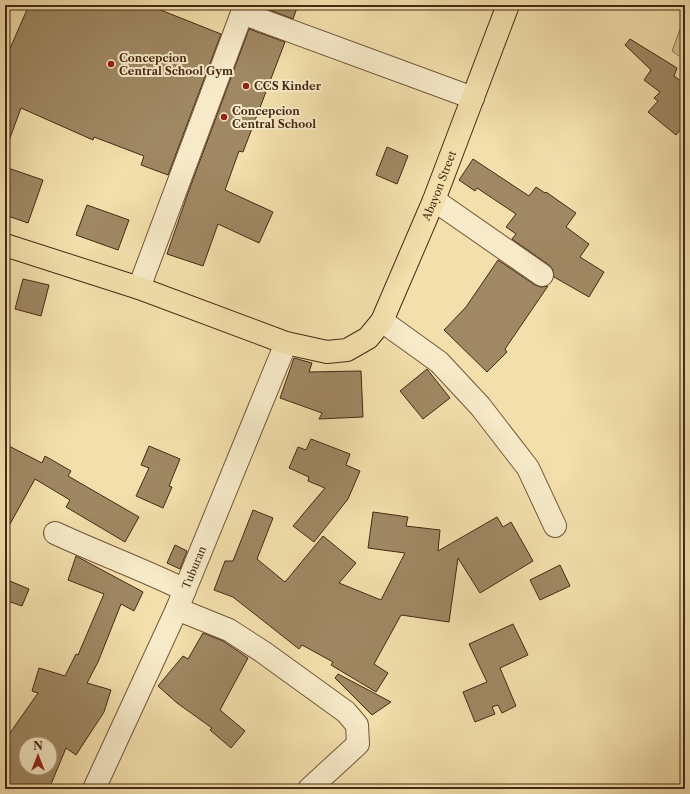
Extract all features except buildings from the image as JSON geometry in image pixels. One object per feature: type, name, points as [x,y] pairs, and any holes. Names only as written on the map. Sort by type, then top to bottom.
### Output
[{"type":"main road","name":"Abayon Street","points":[[286,344],[327,352],[347,350],[368,338],[382,321],[434,200],[508,5]]},
{"type":"main road","points":[[5,245],[139,288],[286,344]]},
{"type":"street","points":[[139,288],[243,9],[473,98]]},
{"type":"street","points":[[434,200],[542,275]]},
{"type":"street","points":[[382,321],[439,362],[480,406],[528,468],[555,526]]},
{"type":"street","name":"Tuburan","points":[[94,789],[181,600],[286,344]]},
{"type":"street","points":[[55,533],[158,577],[181,600],[263,652],[346,712],[357,725],[358,744],[309,789]]},
{"type":"shaded area","points":[[685,16],[685,60],[672,51]]},
{"type":"place","name":"Concepcion Central School Gym","points":[[111,64]]},
{"type":"place","name":"CCS Kinder","points":[[246,86]]},
{"type":"place","name":"Concepcion Central School","points":[[224,117]]}]
